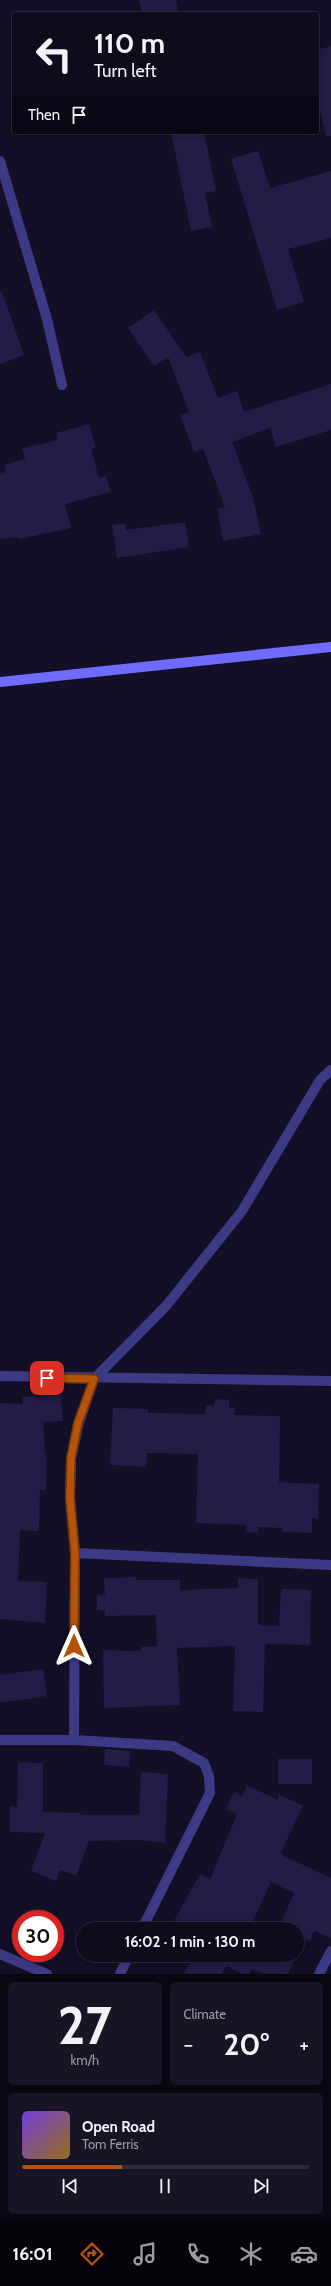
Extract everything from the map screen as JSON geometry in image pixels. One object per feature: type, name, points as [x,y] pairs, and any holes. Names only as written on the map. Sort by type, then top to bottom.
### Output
[{"type":"street","points":[[0,160],[47,319],[62,385]]},
{"type":"street","points":[[0,682],[331,648]]},
{"type":"street","points":[[74,1740],[75,1553],[70,1498],[71,1458],[78,1423],[94,1379],[166,1306],[242,1211],[320,1080],[331,1070]]},
{"type":"street","points":[[0,1376],[94,1379],[331,1381]]},
{"type":"street","points":[[75,1553],[331,1566]]},
{"type":"street","points":[[0,1740],[74,1740],[173,1746],[204,1764],[209,1776],[210,1793],[146,1922]]},
{"type":"street","points":[[319,1974],[331,1951]]},
{"type":"street","points":[[0,1954],[46,1974]]},
{"type":"street","points":[[120,1974],[126,1962]]},
{"type":"building","points":[[139,0],[176,0],[178,12],[142,12]]},
{"type":"building","points":[[331,46],[331,136],[326,136],[319,107],[319,49]]},
{"type":"building","points":[[171,134],[204,134],[216,191],[205,193],[212,227],[191,231]]},
{"type":"building","points":[[258,151],[270,188],[331,171],[331,238],[288,249],[304,302],[277,310],[231,159]]},
{"type":"building","points":[[2,292],[24,355],[0,364],[0,293]]},
{"type":"building","points":[[154,310],[186,357],[200,352],[218,398],[237,391],[244,412],[331,384],[331,430],[276,447],[270,428],[232,442],[253,497],[261,534],[223,541],[217,509],[225,507],[203,449],[194,452],[180,415],[189,412],[168,357],[154,366],[128,328]]},
{"type":"building","points":[[89,424],[96,448],[91,449],[99,478],[106,476],[111,492],[65,504],[71,528],[19,539],[18,537],[0,539],[0,473],[6,472],[4,465],[25,459],[22,448],[51,442],[58,439],[56,433]]},
{"type":"building","points":[[185,522],[189,547],[117,558],[112,525],[125,523],[126,530]]},
{"type":"building","points":[[61,1395],[63,1421],[43,1422],[45,1455],[47,1455],[46,1490],[40,1490],[39,1531],[20,1530],[18,1581],[47,1582],[45,1623],[0,1619],[0,1403],[23,1404],[23,1397]]},
{"type":"building","points":[[215,1399],[229,1400],[229,1407],[235,1408],[234,1415],[280,1416],[279,1482],[319,1484],[318,1519],[312,1518],[312,1533],[283,1532],[283,1528],[258,1527],[258,1533],[246,1532],[246,1525],[196,1523],[198,1454],[147,1453],[146,1467],[110,1465],[113,1408],[148,1409],[148,1413],[205,1414],[206,1405],[214,1406]]},
{"type":"building","points":[[136,1577],[136,1580],[180,1580],[180,1590],[238,1588],[238,1578],[258,1579],[258,1625],[279,1626],[281,1589],[311,1590],[310,1645],[265,1644],[263,1712],[233,1711],[235,1646],[177,1648],[180,1705],[104,1708],[103,1650],[141,1651],[141,1647],[157,1646],[156,1615],[105,1616],[105,1610],[97,1610],[97,1595],[105,1594],[104,1578]]},
{"type":"building","points":[[43,1669],[47,1696],[0,1703],[0,1675]]},
{"type":"building","points":[[105,1749],[130,1751],[129,1767],[104,1765]]},
{"type":"building","points":[[278,1759],[312,1759],[312,1784],[278,1784]]},
{"type":"building","points":[[18,1762],[43,1763],[43,1812],[81,1813],[81,1815],[139,1815],[141,1772],[168,1774],[165,1843],[138,1840],[89,1841],[76,1876],[60,1870],[56,1881],[31,1871],[45,1833],[10,1832],[10,1806],[17,1807]]},
{"type":"building","points":[[247,1785],[278,1800],[278,1794],[303,1806],[280,1854],[331,1878],[331,1938],[314,1931],[310,1941],[304,1938],[304,1922],[281,1922],[294,1893],[271,1882],[252,1922],[245,1922],[241,1920],[240,1922],[173,1922],[200,1874],[210,1879],[237,1814],[226,1809],[234,1792],[242,1796]]},
{"type":"building","points":[[190,1962],[293,1962],[288,1974],[264,1974],[252,1969],[249,1974],[243,1974],[226,1966],[222,1974],[184,1974]]},
{"type":"route","points":[[47,1378],[94,1379],[78,1423],[71,1458],[70,1498],[75,1553],[74,1646]]}]
